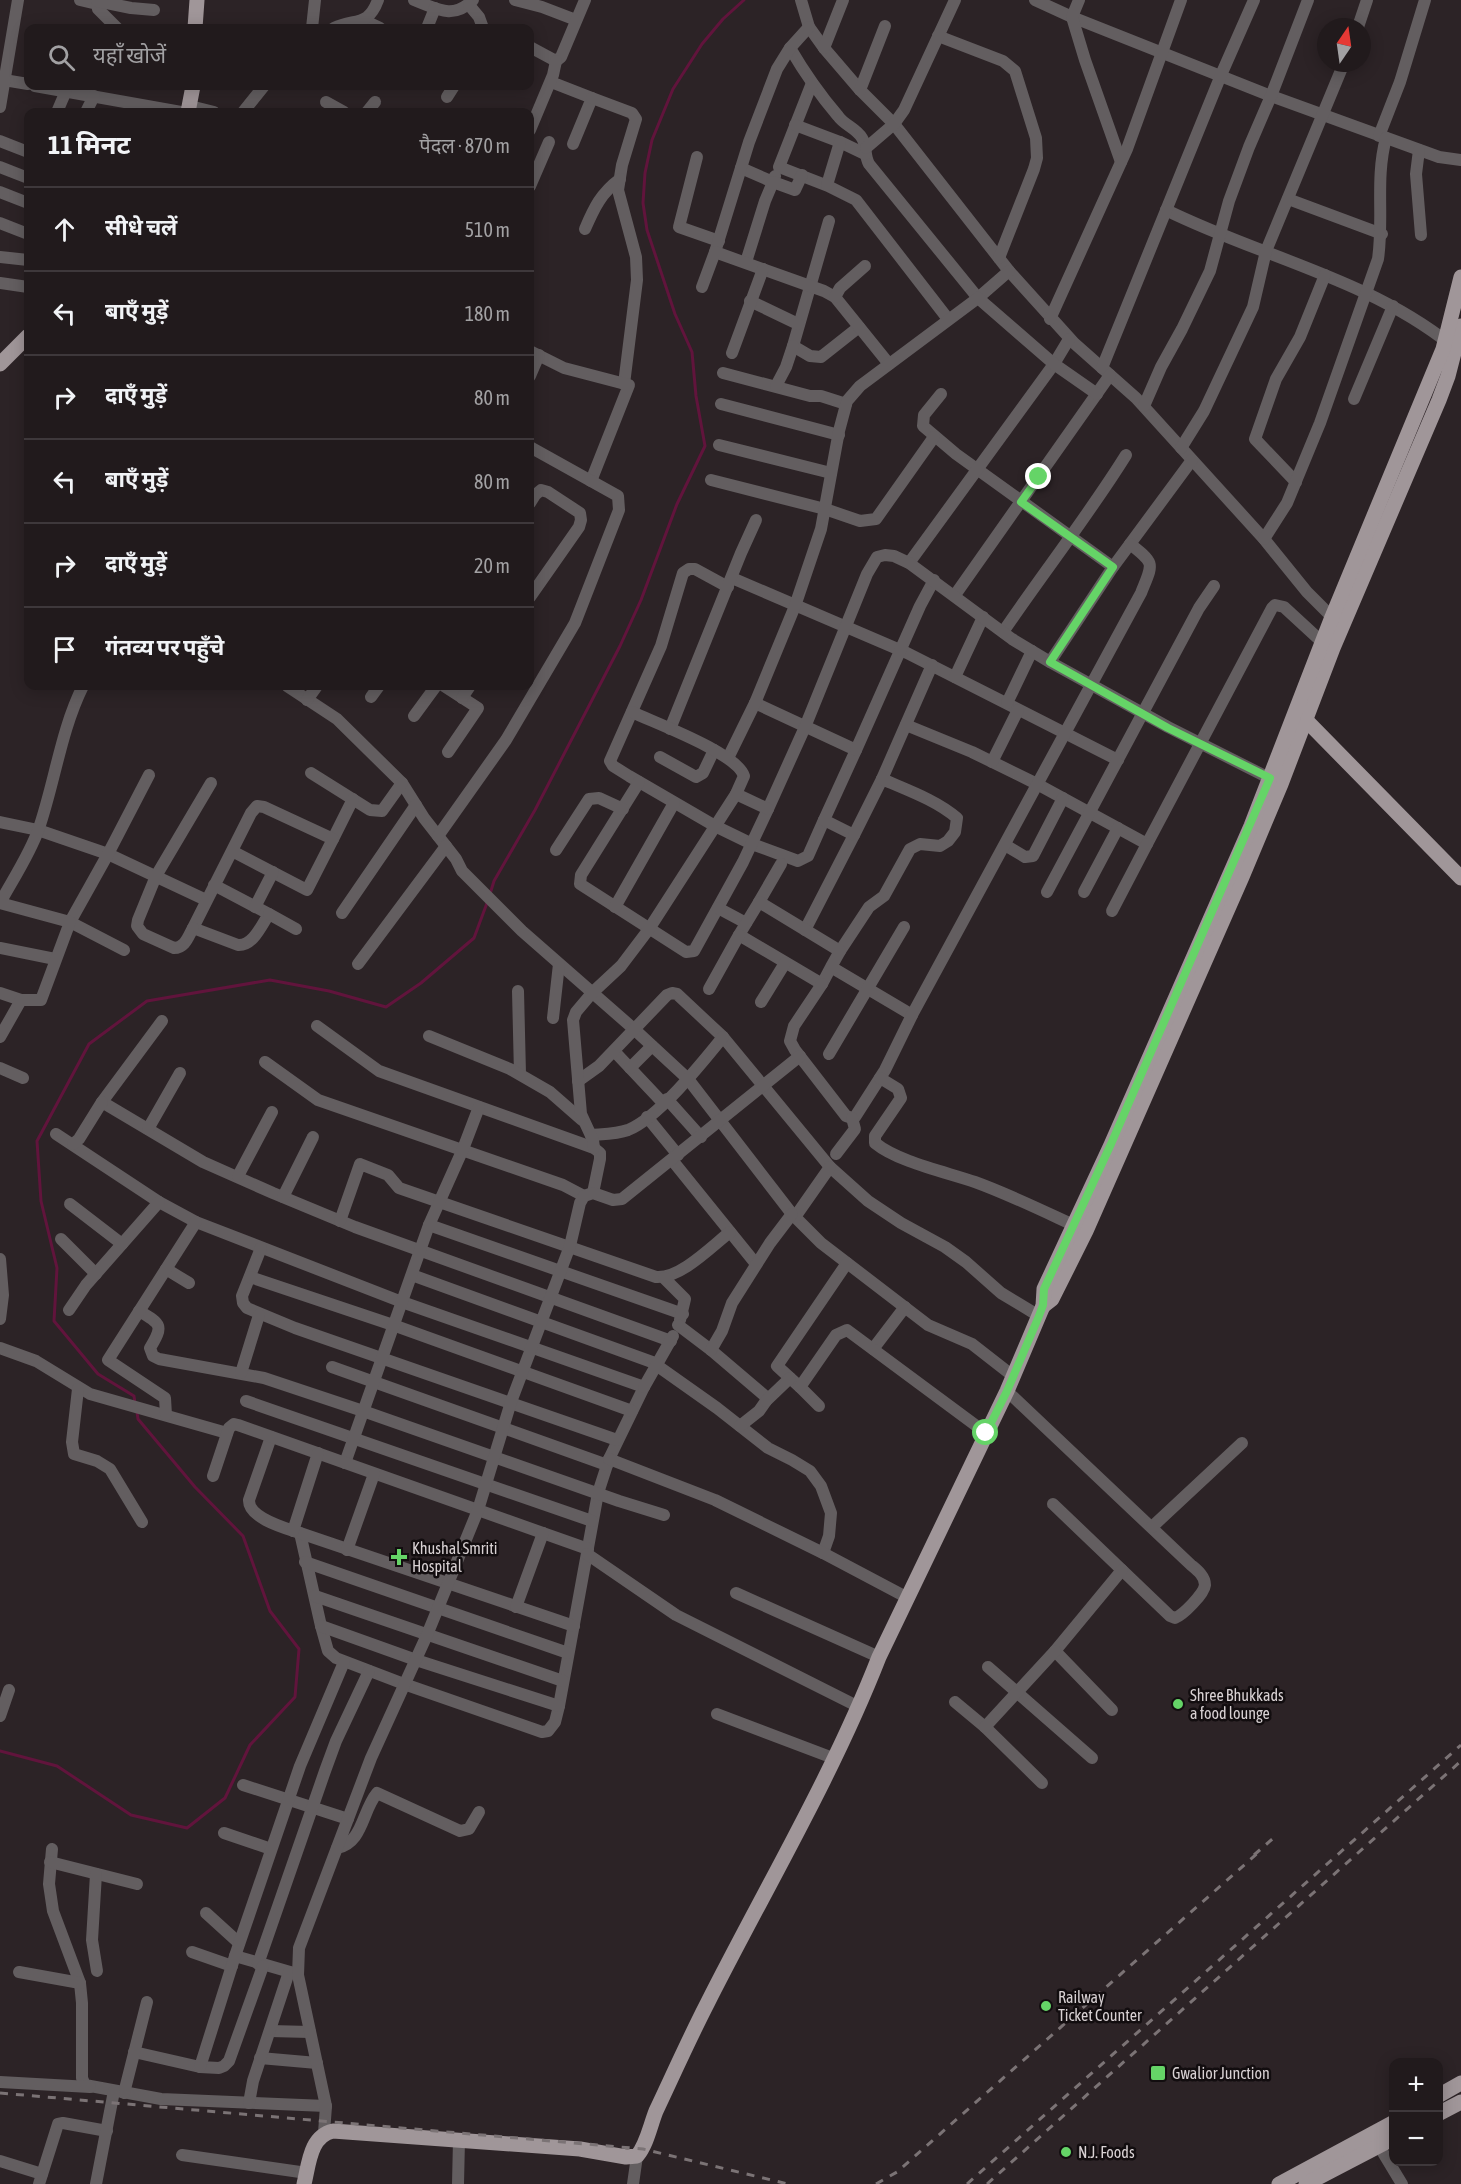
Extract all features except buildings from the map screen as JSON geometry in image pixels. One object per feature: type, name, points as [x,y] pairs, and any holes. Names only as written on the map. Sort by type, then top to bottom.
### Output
[{"type":"main road","points":[[195,24],[197,0]]},
{"type":"main road","points":[[186,108],[190,90]]},
{"type":"main road","points":[[325,2119],[333,2131],[580,2149],[626,2157],[637,2156],[643,2149],[657,2110],[707,2003],[774,1879],[859,1707],[879,1657],[1007,1391],[1041,1311],[1044,1289],[1080,1228],[1275,781],[1337,622],[1439,400],[1448,376],[1454,346],[1461,277]]},
{"type":"main road","points":[[1454,346],[1461,326]]},
{"type":"main road","points":[[0,363],[24,340]]},
{"type":"main road","points":[[1301,714],[1322,642],[1337,622]]},
{"type":"main road","points":[[1301,714],[1461,878]]},
{"type":"main road","points":[[1443,2093],[1461,2083]]},
{"type":"main road","points":[[1442,2112],[1461,2102]]},
{"type":"main road","points":[[305,2179],[313,2147],[325,2119]]},
{"type":"main road","points":[[1279,2184],[1389,2125]]},
{"type":"main road","points":[[1306,2184],[1389,2141]]},
{"type":"street","points":[[0,107],[4,56],[18,0]]},
{"type":"street","points":[[80,0],[154,10]]},
{"type":"street","points":[[312,24],[315,0]]},
{"type":"street","points":[[344,24],[363,20],[373,14],[378,0]]},
{"type":"street","points":[[414,0],[450,13],[464,9],[471,2],[482,24]]},
{"type":"street","points":[[515,0],[576,20]]},
{"type":"street","points":[[534,120],[556,61],[561,57],[585,0]]},
{"type":"street","points":[[801,0],[809,27],[824,48],[860,90],[894,124],[1009,271],[1050,319],[1144,406],[1264,539],[1307,592],[1337,622]]},
{"type":"street","points":[[824,48],[843,0]]},
{"type":"street","points":[[865,151],[894,124],[907,105],[955,0]]},
{"type":"street","points":[[1035,0],[1271,96],[1439,157],[1461,160]]},
{"type":"street","points":[[1079,0],[1072,16],[1121,162]]},
{"type":"street","points":[[1050,319],[1121,162],[1180,0]]},
{"type":"street","points":[[955,595],[1097,394],[1166,210],[1254,0]]},
{"type":"street","points":[[1144,406],[1161,367],[1210,271],[1220,233],[1249,147],[1308,0]]},
{"type":"street","points":[[1361,18],[1367,0]]},
{"type":"street","points":[[1264,539],[1287,503],[1296,482],[1320,423],[1378,259],[1382,234],[1379,177],[1383,137],[1425,0]]},
{"type":"street","points":[[97,1],[98,9],[113,24]]},
{"type":"street","points":[[429,24],[435,8]]},
{"type":"street","points":[[363,20],[372,24]]},
{"type":"street","points":[[860,90],[885,26]]},
{"type":"street","points":[[702,287],[741,168],[777,69],[790,48],[809,27]]},
{"type":"street","points":[[938,36],[1003,61],[1015,71],[1036,138],[1037,158],[1034,169],[999,258]]},
{"type":"street","points":[[790,48],[839,118],[858,132],[869,164],[978,298],[1054,364],[1097,394]]},
{"type":"street","points":[[534,49],[556,61]]},
{"type":"street","points":[[1182,448],[1204,411],[1253,307],[1266,251],[1340,72]]},
{"type":"street","points":[[2,82],[24,84]]},
{"type":"street","points":[[550,82],[632,113],[636,119],[622,165],[618,190],[636,257],[637,280],[624,384]]},
{"type":"street","points":[[746,262],[765,201],[812,82]]},
{"type":"street","points":[[60,90],[94,96],[118,107]]},
{"type":"street","points":[[246,108],[261,90]]},
{"type":"street","points":[[447,97],[451,90]]},
{"type":"street","points":[[59,108],[66,91]]},
{"type":"street","points":[[88,108],[94,96]]},
{"type":"street","points":[[573,144],[592,98]]},
{"type":"street","points":[[326,102],[337,108]]},
{"type":"street","points":[[370,108],[375,102]]},
{"type":"street","points":[[795,125],[865,151]]},
{"type":"street","points":[[0,141],[24,150]]},
{"type":"street","points":[[534,177],[549,142]]},
{"type":"street","points":[[827,185],[840,142]]},
{"type":"street","points":[[1419,150],[1416,174],[1421,235]]},
{"type":"street","points":[[697,157],[679,227],[746,262],[835,297],[889,364]]},
{"type":"street","points":[[0,167],[24,176]]},
{"type":"street","points":[[779,167],[848,195],[862,207],[948,319]]},
{"type":"street","points":[[741,168],[795,190],[802,175]]},
{"type":"street","points":[[585,229],[601,196],[620,178]]},
{"type":"street","points":[[0,192],[24,201]]},
{"type":"street","points":[[1288,199],[1382,234]]},
{"type":"street","points":[[1166,210],[1194,224],[1365,291],[1393,306],[1454,346]]},
{"type":"street","points":[[776,387],[793,346],[808,286],[829,221]]},
{"type":"street","points":[[0,223],[24,232]]},
{"type":"street","points":[[0,257],[24,260]]},
{"type":"street","points":[[835,297],[840,288],[865,266]]},
{"type":"street","points":[[732,353],[763,269]]},
{"type":"street","points":[[728,758],[755,703],[795,606],[820,529],[846,404],[860,386],[978,298],[1009,271]]},
{"type":"street","points":[[1296,482],[1255,439],[1276,380],[1300,337],[1325,275]]},
{"type":"street","points":[[0,283],[24,286]]},
{"type":"street","points":[[750,301],[798,324]]},
{"type":"street","points":[[1354,399],[1393,306]]},
{"type":"street","points":[[793,346],[810,356],[821,357],[859,327]]},
{"type":"street","points":[[909,563],[1070,339]]},
{"type":"street","points":[[534,353],[564,368],[629,385],[591,481]]},
{"type":"street","points":[[723,373],[846,404]]},
{"type":"street","points":[[941,394],[924,416],[923,426],[977,470],[1113,567]]},
{"type":"street","points":[[721,404],[839,435]]},
{"type":"street","points":[[711,480],[860,520],[876,519],[934,437]]},
{"type":"street","points":[[719,445],[831,473]]},
{"type":"street","points":[[438,836],[506,740],[575,623],[619,510],[618,496],[534,449]]},
{"type":"street","points":[[1003,632],[1106,488],[1126,455]]},
{"type":"street","points":[[1050,662],[1113,567],[1192,460]]},
{"type":"street","points":[[534,497],[541,490],[548,492],[580,513],[581,520],[579,527],[534,591]]},
{"type":"street","points":[[670,729],[756,520]]},
{"type":"street","points":[[852,1118],[855,1117],[880,1078],[1142,593],[1151,564],[1149,558],[1130,544]]},
{"type":"street","points":[[639,782],[579,880],[580,884],[686,952],[691,952],[694,951],[752,844],[805,728],[867,574],[877,557],[885,555],[894,556],[909,563],[1003,632],[1050,662],[1143,714],[1275,781]]},
{"type":"street","points":[[934,580],[920,606],[901,651],[808,856],[798,861],[752,844],[674,803],[613,766],[610,761],[661,646],[683,573],[689,569],[695,569],[795,606],[901,651],[1118,760]]},
{"type":"street","points":[[1047,892],[1199,608],[1214,586]]},
{"type":"street","points":[[1112,911],[1199,743],[1275,604],[1284,607],[1322,642]]},
{"type":"street","points":[[955,677],[983,617]]},
{"type":"street","points":[[992,762],[1032,651]]},
{"type":"street","points":[[805,930],[882,778],[932,665]]},
{"type":"street","points":[[81,690],[68,725],[38,830],[0,903],[70,922],[124,950]]},
{"type":"street","points":[[296,690],[338,719],[402,783],[462,872],[559,964],[688,1079],[793,1216],[820,1242],[928,1325],[972,1344],[1013,1376]]},
{"type":"street","points":[[308,700],[314,690]]},
{"type":"street","points":[[371,697],[376,690]]},
{"type":"street","points":[[414,716],[433,690]]},
{"type":"street","points":[[448,752],[478,708],[450,690]]},
{"type":"street","points":[[462,698],[467,690]]},
{"type":"street","points":[[755,703],[856,750]]},
{"type":"street","points":[[249,2103],[260,2058],[294,1973],[299,1948],[371,1758],[427,1635],[478,1510],[511,1402],[562,1271],[580,1203],[588,1194],[600,1159],[600,1153],[582,1119],[573,1020],[576,1012],[592,993],[621,966],[650,928],[736,794],[744,776],[742,771],[728,758],[714,750],[632,712]]},
{"type":"street","points":[[906,725],[1037,784],[1147,844]]},
{"type":"street","points":[[660,757],[696,777],[703,773],[714,750]]},
{"type":"street","points":[[311,773],[370,810],[382,811],[402,783]]},
{"type":"street","points":[[0,993],[21,1000],[41,999],[70,922],[149,775]]},
{"type":"street","points":[[852,1118],[846,1116],[800,1056],[790,1041],[791,1033],[869,907],[884,896],[910,849],[920,844],[940,846],[948,841],[958,824],[957,818],[942,806],[882,778]]},
{"type":"street","points":[[211,783],[156,876],[138,920],[139,929],[143,934],[174,948],[179,948],[184,944],[251,813],[257,806],[264,807],[333,839]]},
{"type":"street","points":[[736,794],[768,809]]},
{"type":"street","points":[[556,850],[589,799],[599,798],[623,808]]},
{"type":"street","points":[[1005,845],[1026,857],[1033,856],[1063,798]]},
{"type":"street","points":[[232,851],[307,890],[353,799]]},
{"type":"street","points":[[615,907],[674,803]]},
{"type":"street","points":[[342,913],[416,805]]},
{"type":"street","points":[[824,820],[854,835]]},
{"type":"street","points":[[0,822],[38,830],[108,854],[206,900]]},
{"type":"street","points":[[1084,892],[1118,828]]},
{"type":"street","points":[[358,964],[448,849]]},
{"type":"street","points":[[708,989],[781,864]]},
{"type":"street","points":[[255,907],[273,872]]},
{"type":"street","points":[[214,885],[296,929]]},
{"type":"street","points":[[759,902],[840,951]]},
{"type":"street","points":[[718,908],[746,923]]},
{"type":"street","points":[[193,928],[245,946],[269,914]]},
{"type":"street","points":[[829,1054],[904,927]]},
{"type":"street","points":[[739,935],[822,984]]},
{"type":"street","points":[[0,948],[55,959]]},
{"type":"street","points":[[761,1002],[785,963]]},
{"type":"street","points":[[553,1018],[559,964]]},
{"type":"street","points":[[831,967],[912,1015]]},
{"type":"street","points":[[556,994],[574,977]]},
{"type":"street","points":[[518,991],[520,1074]]},
{"type":"street","points":[[578,1081],[591,1073],[614,1051],[667,995],[677,994],[723,1037],[830,1167],[868,1201],[901,1223],[945,1247],[1001,1293],[1041,1311]]},
{"type":"street","points":[[0,1037],[21,1000]]},
{"type":"street","points":[[73,1144],[162,1021]]},
{"type":"street","points":[[317,1026],[379,1071],[479,1107],[593,1142],[624,1131],[647,1117],[688,1079],[723,1037]]},
{"type":"street","points":[[429,1036],[510,1068],[550,1092],[582,1119]]},
{"type":"street","points":[[630,1068],[652,1046]]},
{"type":"street","points":[[614,1051],[701,1137]]},
{"type":"street","points":[[265,1062],[318,1100],[588,1194],[613,1200],[622,1199],[800,1056]]},
{"type":"street","points":[[0,1068],[23,1078]]},
{"type":"street","points":[[148,1129],[180,1073]]},
{"type":"street","points":[[880,1078],[898,1089],[901,1098],[875,1136],[875,1143],[881,1148],[904,1159],[978,1183],[1080,1228]]},
{"type":"street","points":[[102,1102],[203,1162],[340,1221],[671,1341]]},
{"type":"street","points":[[345,1463],[429,1225],[479,1107]]},
{"type":"street","points":[[238,1176],[272,1112]]},
{"type":"street","points":[[647,1117],[730,1232],[756,1264]]},
{"type":"street","points":[[836,1154],[855,1128],[852,1118]]},
{"type":"street","points":[[56,1134],[159,1202],[196,1222],[402,1302],[644,1387]]},
{"type":"street","points":[[283,1197],[313,1137]]},
{"type":"street","points":[[340,1221],[360,1164],[388,1175],[399,1188],[656,1277],[664,1278],[681,1270],[730,1232]]},
{"type":"street","points":[[711,1350],[722,1331],[732,1303],[756,1264],[830,1167]]},
{"type":"street","points":[[69,1310],[80,1293],[159,1202]]},
{"type":"street","points":[[70,1204],[122,1244]]},
{"type":"street","points":[[166,1415],[165,1398],[108,1360],[196,1222]]},
{"type":"street","points":[[429,1225],[562,1271],[681,1320],[711,1350],[765,1396],[766,1401]]},
{"type":"street","points":[[61,1239],[96,1274]]},
{"type":"street","points":[[261,1248],[242,1296],[247,1308],[259,1315],[382,1356],[617,1440]]},
{"type":"street","points":[[0,1259],[0,1319]]},
{"type":"street","points":[[819,1406],[777,1366],[847,1263]]},
{"type":"street","points":[[166,1269],[189,1283]]},
{"type":"street","points":[[412,1275],[645,1358],[657,1366],[768,1448],[810,1471],[828,1500],[831,1526],[823,1553]]},
{"type":"street","points":[[250,1277],[393,1325],[632,1411]]},
{"type":"street","points":[[318,1453],[296,1532],[328,1651],[344,1662],[404,1684],[542,1732],[548,1731],[552,1728],[559,1707],[592,1521],[608,1462],[644,1387],[681,1320],[685,1299],[664,1278]]},
{"type":"street","points":[[873,1349],[905,1307]]},
{"type":"street","points":[[139,1311],[159,1325],[159,1334],[150,1348],[153,1356],[264,1378],[664,1515]]},
{"type":"street","points":[[241,1373],[259,1315]]},
{"type":"street","points":[[740,1426],[759,1411],[766,1401],[795,1383],[836,1335],[847,1330],[986,1433]]},
{"type":"street","points":[[0,1348],[36,1361],[78,1389],[90,1394],[227,1433]]},
{"type":"street","points":[[332,1367],[502,1429],[608,1462],[715,1500],[908,1598]]},
{"type":"street","points":[[78,1389],[72,1442],[75,1454],[96,1461],[110,1469],[142,1522]]},
{"type":"street","points":[[1007,1391],[1202,1576],[1205,1584],[1202,1592],[1181,1615],[1175,1618],[1170,1616],[1053,1504]]},
{"type":"street","points":[[246,1401],[592,1521]]},
{"type":"street","points":[[213,1476],[229,1428],[234,1425],[543,1533],[588,1552],[676,1615],[859,1707]]},
{"type":"street","points":[[271,1437],[248,1505],[260,1516],[347,1550],[574,1626]]},
{"type":"street","points":[[1152,1527],[1242,1443]]},
{"type":"street","points":[[347,1550],[374,1474]]},
{"type":"street","points":[[516,1607],[543,1533]]},
{"type":"street","points":[[305,1562],[568,1653]]},
{"type":"street","points":[[985,1727],[1055,1651],[1122,1570]]},
{"type":"street","points":[[736,1593],[879,1657]]},
{"type":"street","points":[[315,1596],[563,1681]]},
{"type":"street","points":[[321,1626],[559,1707]]},
{"type":"street","points":[[1055,1651],[1112,1710]]},
{"type":"street","points":[[200,2067],[233,1961],[300,1766],[344,1662]]},
{"type":"street","points":[[988,1667],[1092,1758]]},
{"type":"street","points":[[134,2052],[200,2067],[219,2068],[229,2061],[311,1807],[336,1741],[369,1671]]},
{"type":"street","points":[[0,1716],[9,1690]]},
{"type":"street","points":[[954,1702],[985,1727],[1042,1783]]},
{"type":"street","points":[[717,1714],[833,1758]]},
{"type":"street","points":[[243,1785],[348,1819]]},
{"type":"street","points":[[337,1848],[346,1846],[353,1840],[376,1793],[460,1831],[470,1829],[479,1812]]},
{"type":"street","points":[[224,1833],[272,1849]]},
{"type":"street","points":[[52,1849],[50,1884],[53,1911],[80,1983],[82,2078],[83,2082],[90,2087]]},
{"type":"street","points":[[50,1862],[137,1884]]},
{"type":"street","points":[[96,1874],[92,1940],[97,1971]]},
{"type":"street","points":[[206,1913],[239,1943]]},
{"type":"street","points":[[192,1952],[294,1973]]},
{"type":"street","points":[[19,1972],[80,1983]]},
{"type":"street","points":[[0,2082],[90,2087],[161,2099],[249,2103],[325,2119],[317,2063],[294,1973]]},
{"type":"street","points":[[96,2184],[107,2132],[134,2052],[147,2002]]},
{"type":"street","points":[[270,2031],[310,2032]]},
{"type":"street","points":[[260,2058],[317,2063]]},
{"type":"street","points":[[0,2161],[40,2179],[58,2124],[107,2132]]},
{"type":"street","points":[[458,2184],[459,2140]]},
{"type":"street","points":[[1379,2146],[1402,2184]]},
{"type":"street","points":[[182,2156],[305,2179]]},
{"type":"street","points":[[633,2184],[637,2156]]},
{"type":"waterway","points":[[490,894],[494,881],[535,810],[620,646],[641,600],[677,504],[705,446],[696,396],[692,352],[675,314],[647,230],[643,203],[645,173],[652,140],[673,89],[702,44],[723,19],[744,0]]},
{"type":"waterway","points":[[135,1403],[134,1396],[98,1374],[54,1321],[57,1268],[41,1201],[37,1141],[89,1044],[147,1001],[270,980],[329,991],[386,1007],[421,983],[474,938],[487,903]]},
{"type":"waterway","points":[[0,1751],[57,1766],[131,1815],[187,1828],[225,1798],[250,1745],[295,1697],[299,1649],[270,1611],[243,1536],[195,1487],[138,1419],[137,1412]]},
{"type":"railway","points":[[967,2184],[1461,1745]]},
{"type":"railway","points":[[987,2184],[1461,1761]]},
{"type":"railway","points":[[1254,1855],[1277,1835]]},
{"type":"railway","points":[[876,2184],[897,2172],[1260,1851]]},
{"type":"railway","points":[[0,2093],[643,2149],[788,2184]]},
{"type":"place","name":"Khushal Smriti Hospital","points":[[399,1557]]},
{"type":"place","name":"Shree Bhukkads a food lounge","points":[[1178,1704]]},
{"type":"place","name":"Railway Ticket Counter","points":[[1046,2006]]},
{"type":"place","name":"Gwalior Junction","points":[[1158,2073]]},
{"type":"place","name":"N.J. Foods","points":[[1066,2152]]},
{"type":"route","points":[[986,1433],[1039,1316],[1043,1305],[1044,1289],[1075,1226],[1270,778],[1168,728],[1050,662],[1113,567],[1021,502],[1039,477]]}]
